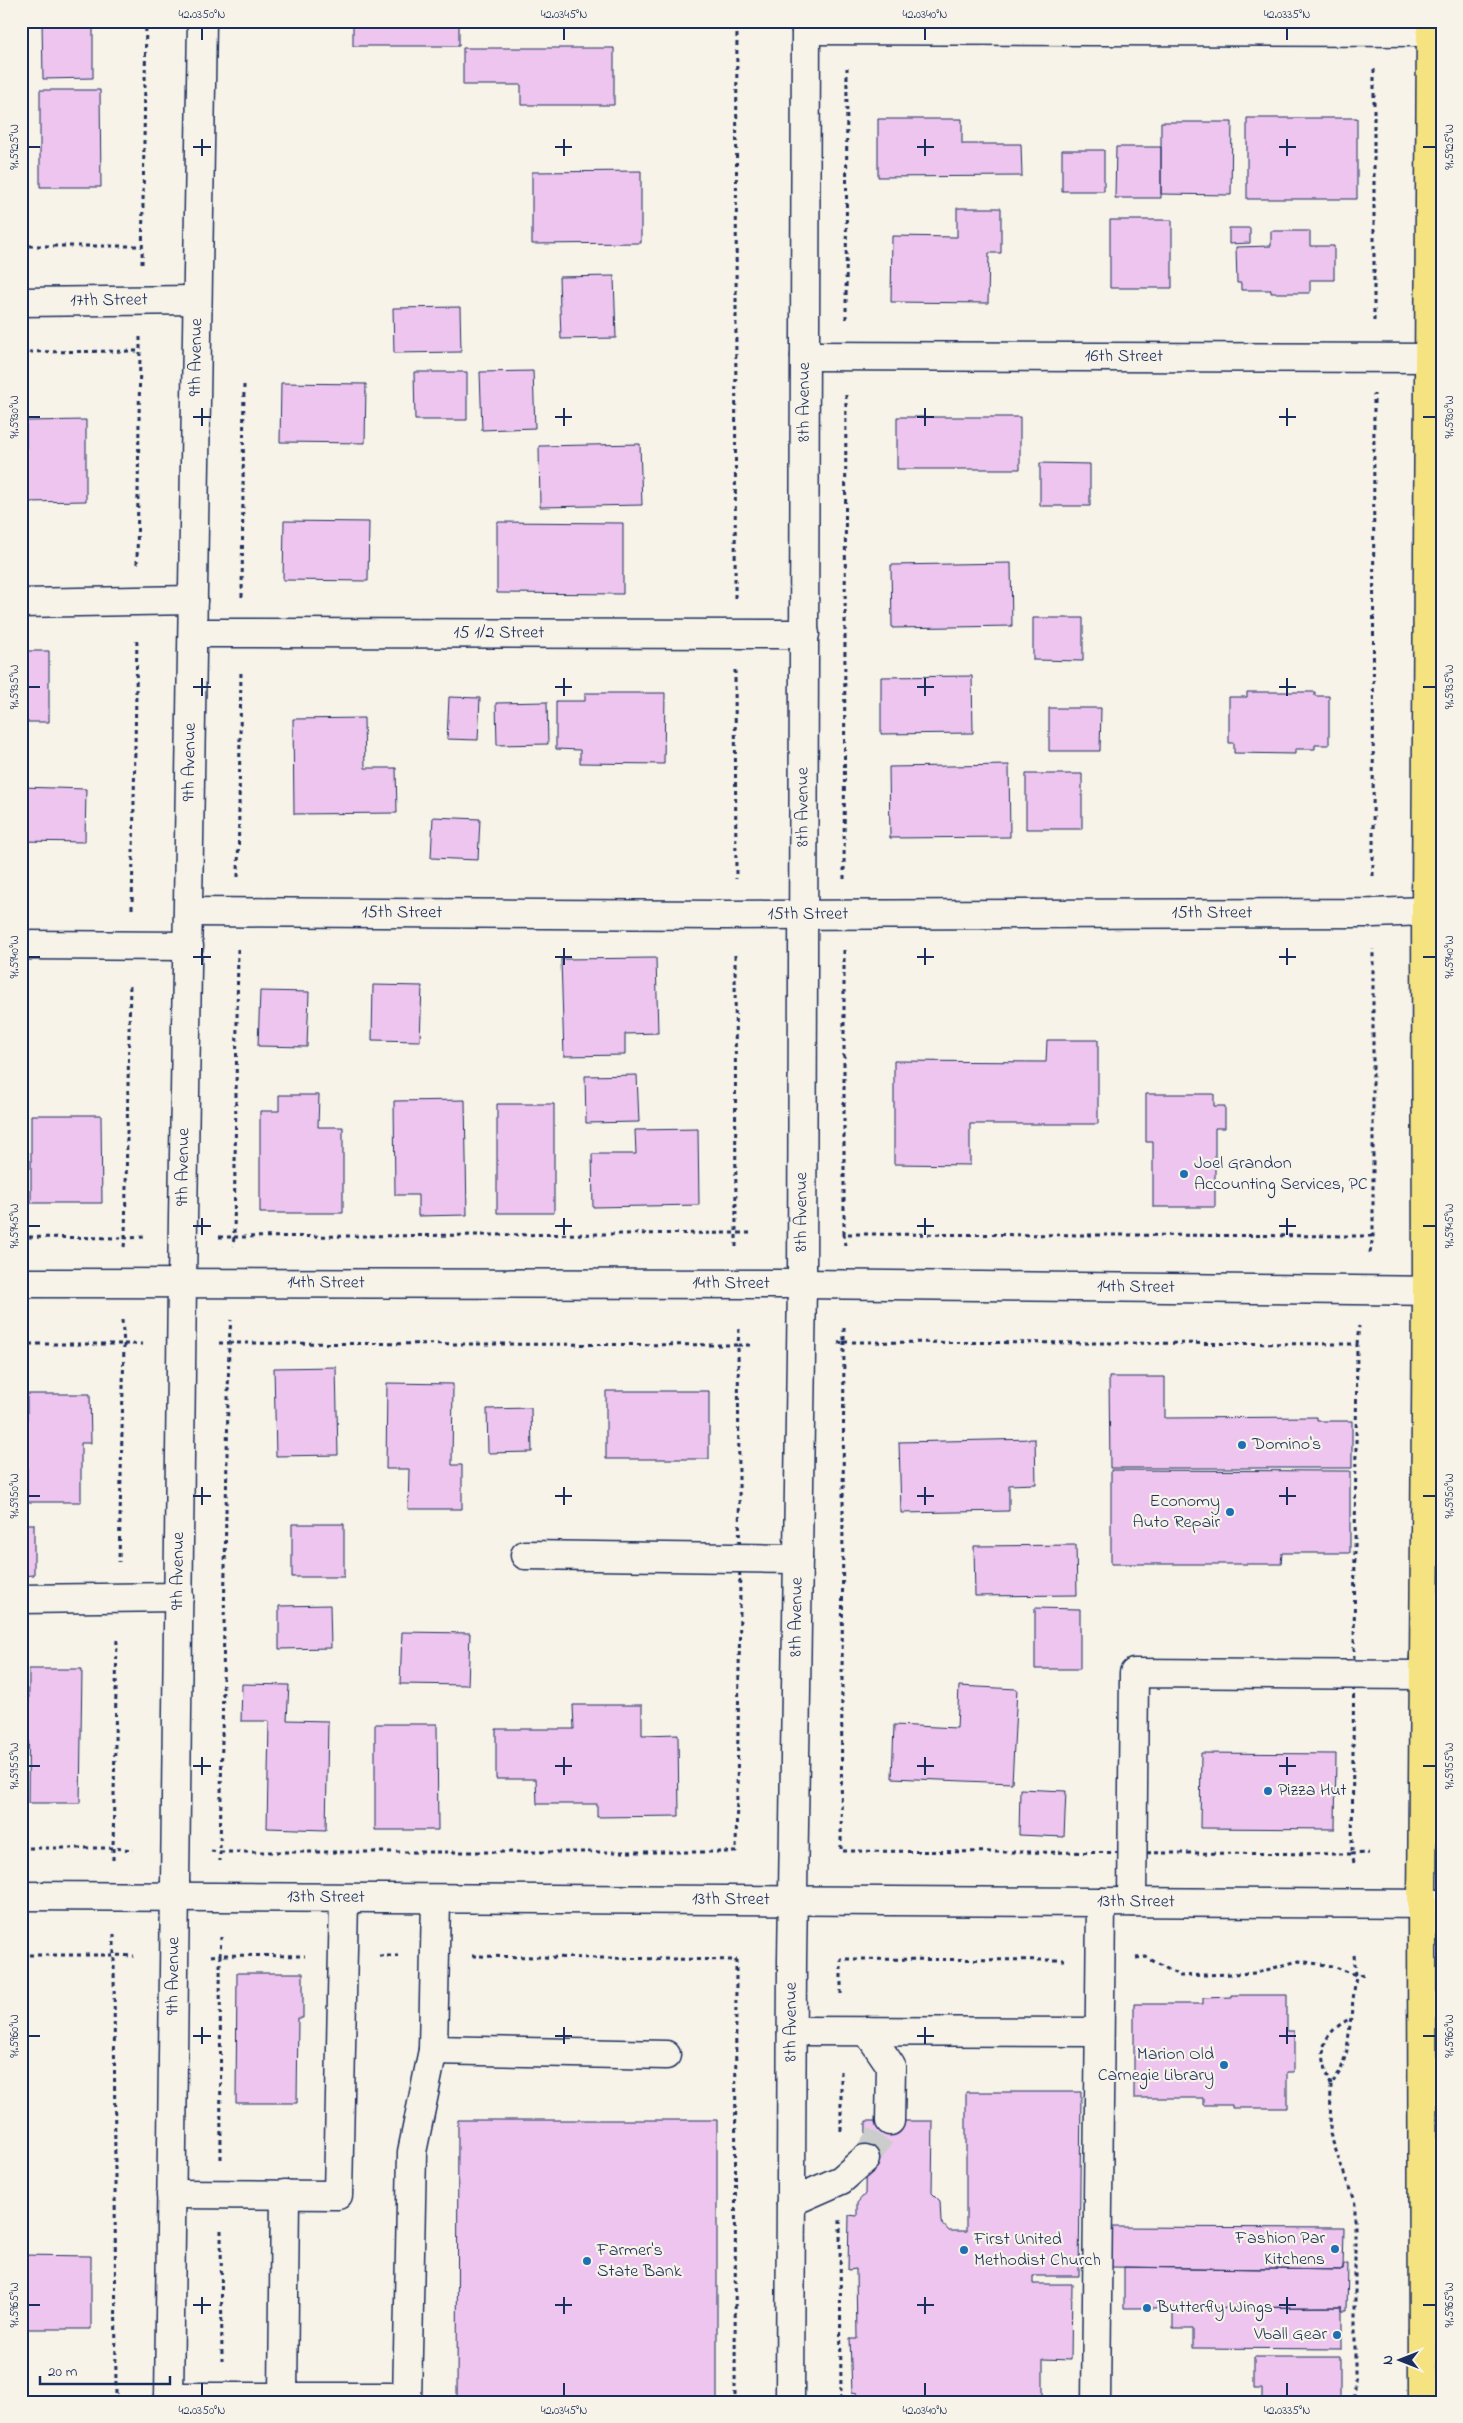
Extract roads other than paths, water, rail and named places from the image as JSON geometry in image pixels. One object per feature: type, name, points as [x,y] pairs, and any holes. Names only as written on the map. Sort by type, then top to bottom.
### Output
[{"type":"main road","points":[[1423,2402],[1432,2331],[1430,1664],[1434,1291],[1431,927],[1435,722],[1436,358],[1434,29]]},
{"type":"street","name":"9th Avenue","points":[[169,2399],[182,1282],[190,912],[196,300],[202,21]]},
{"type":"street","points":[[806,26],[847,30],[1374,32],[1434,29]]},
{"type":"street","name":"8th Avenue","points":[[790,2402],[792,1901],[802,1284],[806,26]]},
{"type":"street","name":"17th Street","points":[[21,302],[196,300]]},
{"type":"street","name":"16th Street","points":[[805,356],[1436,358]]},
{"type":"street","points":[[21,603],[193,600]]},
{"type":"street","name":"15 1/2 Street","points":[[193,634],[805,634]]},
{"type":"street","name":"15th Street","points":[[190,912],[803,915],[1373,914],[1431,927]]},
{"type":"street","points":[[21,945],[189,946]]},
{"type":"street","name":"14th Street","points":[[21,1283],[802,1284],[1434,1291]]},
{"type":"street","points":[[525,1556],[798,1559]]},
{"type":"street","points":[[21,1599],[179,1597]]},
{"type":"street","points":[[1132,1902],[1134,1673],[1354,1674],[1430,1664]]},
{"type":"street","name":"13th Street","points":[[21,1896],[1432,1904]]},
{"type":"street","points":[[171,2194],[338,2195],[344,1899]]},
{"type":"street","points":[[169,2399],[283,2397],[407,2399],[412,2152],[433,2050],[436,1899]]},
{"type":"street","points":[[1096,2402],[1101,1902]]},
{"type":"street","points":[[792,2031],[1099,2032]]},
{"type":"street","points":[[867,2031],[892,2066],[890,2121]]},
{"type":"street","points":[[433,2050],[666,2054]]},
{"type":"street","points":[[791,2202],[841,2180],[865,2159]]},
{"type":"street","points":[[283,2397],[285,2194]]},
{"type":"tunnel","points":[[865,2159],[890,2121]]},
{"type":"place","name":"Joel Grandon Accounting Services, PC","points":[[1184,1174]]},
{"type":"place","name":"Domino's","points":[[1242,1445]]},
{"type":"place","name":"Economy Auto Repair","points":[[1230,1512]]},
{"type":"place","name":"Pizza Hut","points":[[1268,1791]]},
{"type":"place","name":"Marion Old Carnegie Library","points":[[1224,2065]]},
{"type":"place","name":"Fashion Par Kitchens","points":[[1335,2249]]},
{"type":"place","name":"First United Methodist Church","points":[[964,2250]]},
{"type":"place","name":"Farmer's State Bank","points":[[587,2261]]},
{"type":"place","name":"Butterfly Wings","points":[[1147,2308]]},
{"type":"place","name":"Vball Gear","points":[[1337,2335]]}]
